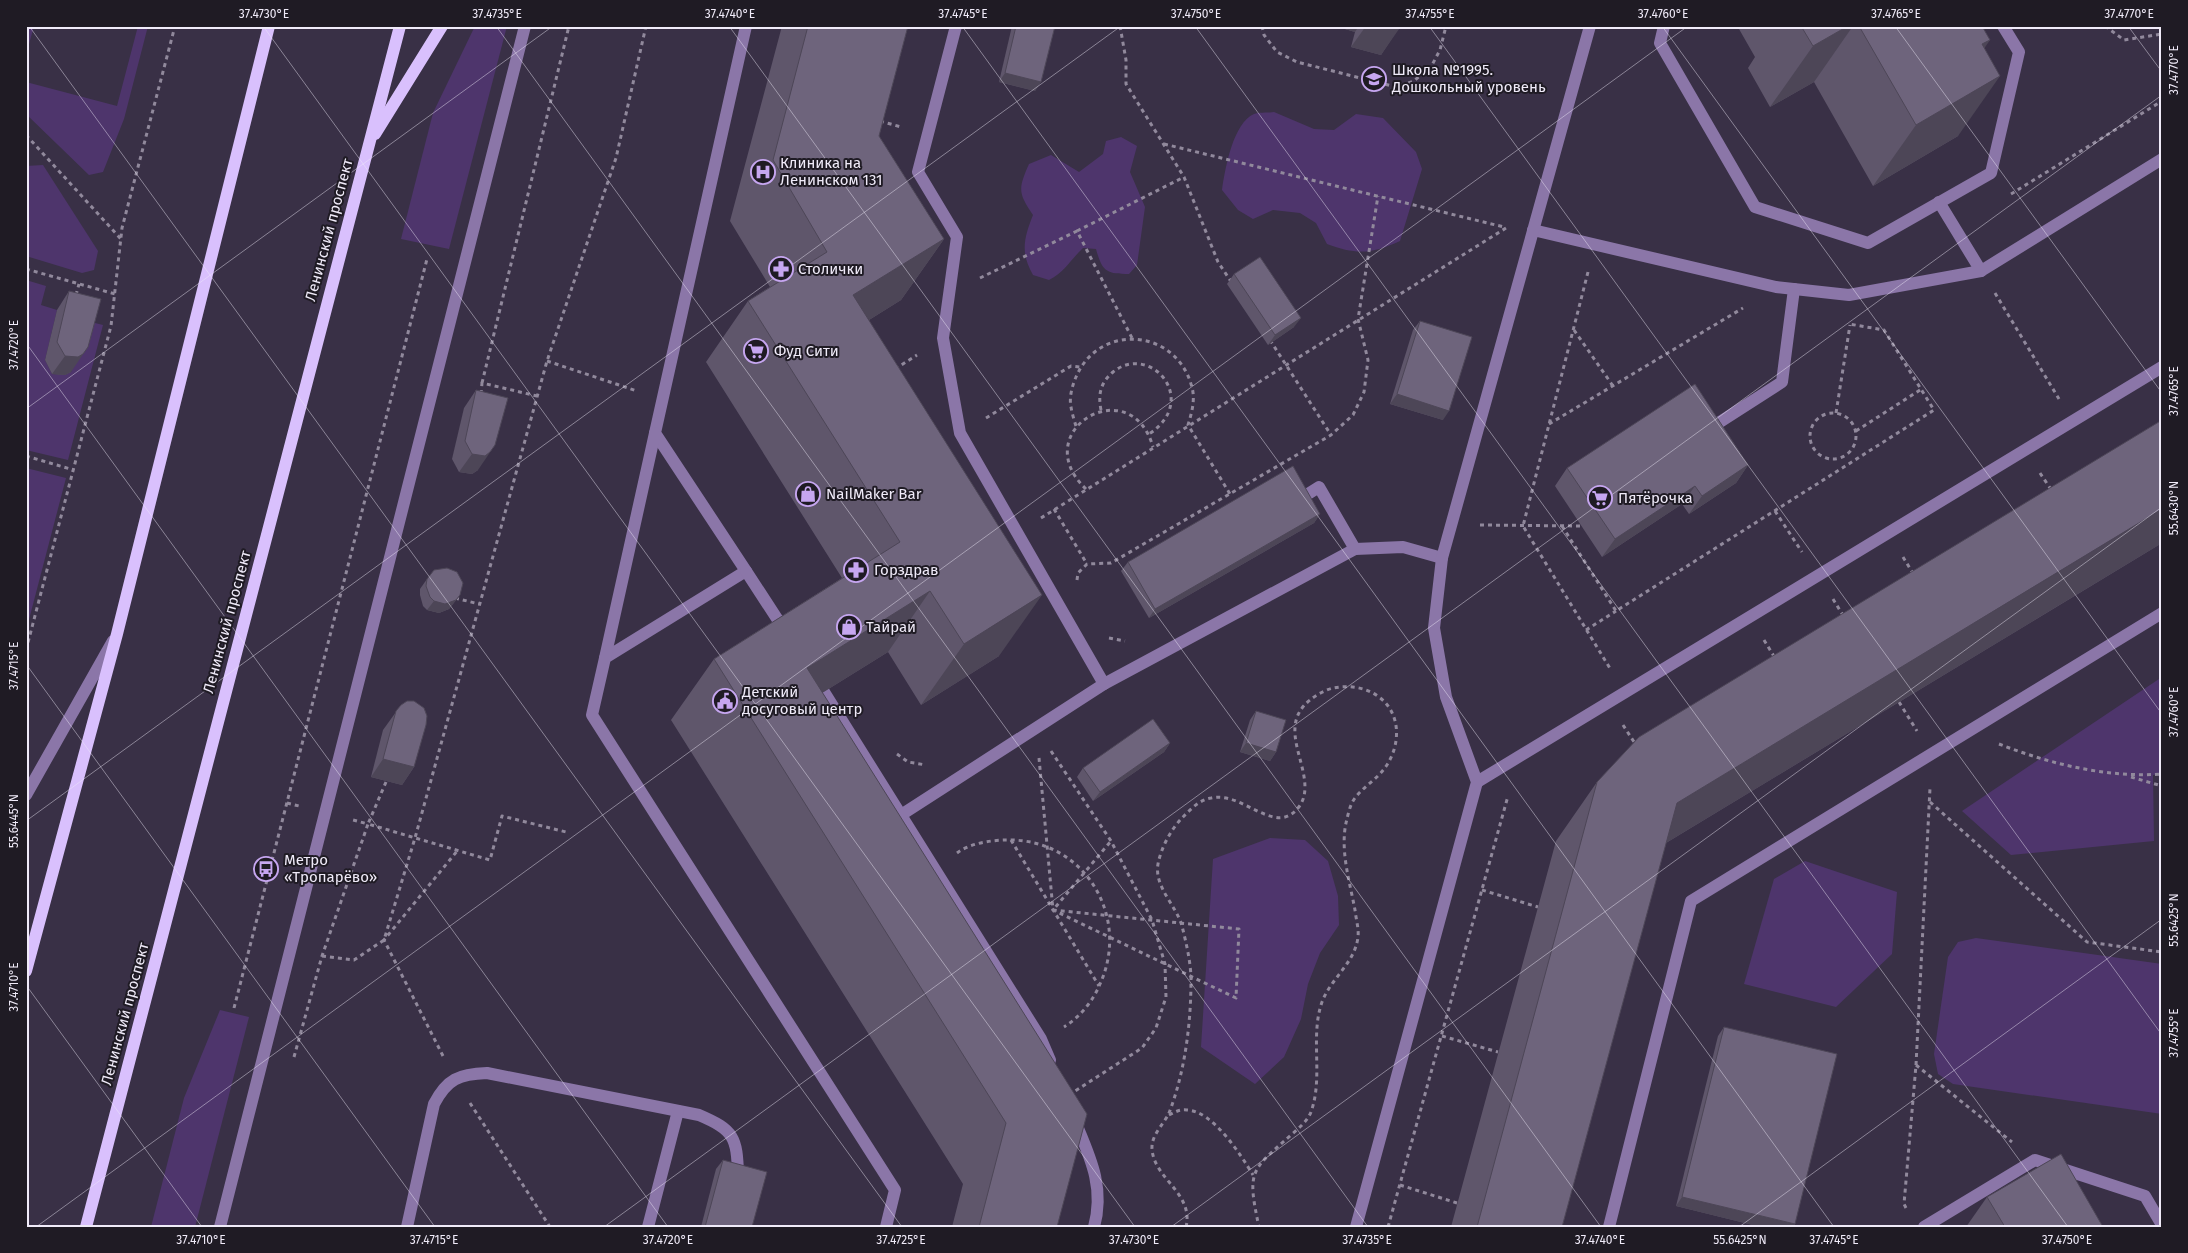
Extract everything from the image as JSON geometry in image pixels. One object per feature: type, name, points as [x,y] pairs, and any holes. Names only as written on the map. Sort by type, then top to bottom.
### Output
[{"type":"main road","points":[[26,971],[117,634],[269,26]]},
{"type":"main road","name":"Ленинский проспект","points":[[86,1227],[400,26]]},
{"type":"main road","points":[[369,145],[442,26]]},
{"type":"street","points":[[220,1227],[525,26]]},
{"type":"street","points":[[746,26],[592,715],[895,1190],[886,1227]]},
{"type":"street","points":[[956,26],[918,172],[958,237],[943,338],[960,433],[1016,534],[1104,684]]},
{"type":"street","points":[[1356,1227],[1477,782],[1446,697],[1434,628],[1442,558],[1590,26]]},
{"type":"street","points":[[1664,26],[1660,43],[1755,207],[1868,243],[1991,173],[2019,52],[2003,26]]},
{"type":"street","points":[[1533,230],[1776,287],[1849,295],[1981,271],[2162,160]]},
{"type":"street","points":[[1939,202],[1981,271]]},
{"type":"street","points":[[1709,429],[1782,382],[1794,289]]},
{"type":"street","points":[[1477,782],[2162,367]]},
{"type":"street","points":[[655,433],[792,643]]},
{"type":"street","points":[[1300,499],[1319,487],[1355,549]]},
{"type":"street","points":[[901,815],[1104,684],[1355,549],[1403,547],[1442,558]]},
{"type":"street","points":[[605,658],[746,570]]},
{"type":"street","points":[[1609,1227],[1692,902],[2162,613]]},
{"type":"street","points":[[26,795],[117,634]]},
{"type":"street","points":[[824,692],[1041,1039],[1055,1072]]},
{"type":"street","points":[[407,1227],[434,1104],[440,1091],[454,1079],[468,1074],[486,1073],[699,1115],[720,1124],[732,1136],[737,1152],[738,1175]]},
{"type":"street","points":[[1065,1097],[1093,1165],[1099,1208],[1094,1227]]},
{"type":"street","points":[[648,1227],[678,1111]]},
{"type":"street","points":[[1924,1227],[2035,1160],[2145,1196],[2162,1225]]},
{"type":"path","points":[[26,650],[111,326],[122,228],[175,26]]},
{"type":"path","points":[[480,402],[482,383],[569,26]]},
{"type":"path","points":[[550,1227],[454,1079],[384,940],[415,838],[547,361],[616,158],[646,26]]},
{"type":"path","points":[[1120,26],[1126,60],[1126,84],[1184,177],[1218,262],[1234,286]]},
{"type":"path","points":[[1262,26],[1264,35],[1276,52],[1290,59],[1396,87],[1414,81],[1432,65],[1440,50],[1446,26]]},
{"type":"path","points":[[2105,26],[2124,40],[2162,34]]},
{"type":"path","points":[[2005,198],[2162,101]]},
{"type":"path","points":[[876,120],[928,134]]},
{"type":"path","points":[[26,134],[121,239]]},
{"type":"path","points":[[1164,144],[1504,228],[1533,230]]},
{"type":"path","points":[[950,292],[1184,177]]},
{"type":"path","points":[[1076,583],[1078,574],[1087,564],[1111,563],[1331,435],[1353,415],[1364,392],[1368,360],[1358,319],[1378,196]]},
{"type":"path","points":[[1016,534],[1504,228]]},
{"type":"path","points":[[1077,231],[1132,338]]},
{"type":"path","points":[[1595,245],[1523,526],[1624,692]]},
{"type":"path","points":[[234,1008],[427,259]]},
{"type":"path","points":[[26,269],[115,294]]},
{"type":"path","points":[[1981,271],[2072,421]]},
{"type":"path","points":[[76,298],[79,284]]},
{"type":"path","points":[[1549,424],[1776,287]]},
{"type":"path","points":[[1836,413],[1850,324]]},
{"type":"path","points":[[1574,330],[1613,386]]},
{"type":"path","points":[[1265,333],[1331,435]]},
{"type":"path","points":[[888,373],[943,338]]},
{"type":"path","points":[[1076,426],[1071,406],[1072,386],[1080,366],[1094,352],[1112,342],[1132,338],[1152,342],[1170,352],[1184,366],[1192,385],[1193,406],[1188,425],[1230,494]]},
{"type":"path","points":[[1100,410],[1099,398],[1101,387],[1107,377],[1127,364],[1140,364],[1151,367],[1161,374],[1168,384],[1172,395],[1171,407],[1167,418],[1149,434]]},
{"type":"path","points":[[960,433],[1071,366],[1080,366]]},
{"type":"path","points":[[482,383],[537,396]]},
{"type":"path","points":[[1856,431],[1920,390]]},
{"type":"path","points":[[1086,489],[1076,479],[1069,467],[1067,452],[1069,438],[1076,426],[1087,416],[1100,410],[1115,410],[1129,414],[1140,422],[1149,434],[1153,447]]},
{"type":"path","points":[[1586,630],[1934,410]]},
{"type":"path","points":[[1836,413],[1852,422],[1856,431],[1856,440],[1853,450],[1845,456],[1837,459],[1828,459],[1813,448],[1811,430],[1814,423],[1820,417],[1836,413]]},
{"type":"path","points":[[2025,449],[2055,497]]},
{"type":"path","points":[[26,456],[74,470]]},
{"type":"path","points":[[1845,456],[1850,464]]},
{"type":"path","points":[[1054,509],[1087,564]]},
{"type":"path","points":[[1562,526],[1616,611]]},
{"type":"path","points":[[1888,533],[1917,581]]},
{"type":"path","points":[[449,597],[479,604]]},
{"type":"path","points":[[1750,616],[1779,664]]},
{"type":"path","points":[[1107,638],[1128,642]]},
{"type":"path","points":[[1186,1227],[1188,1218],[1184,1202],[1160,1170],[1152,1148],[1157,1130],[1168,1115],[1188,1045],[1191,976],[1182,924],[1160,884],[1157,867],[1163,848],[1176,824],[1196,804],[1212,798],[1228,798],[1275,818],[1285,817],[1294,812],[1302,804],[1305,793],[1304,778],[1298,758],[1295,734],[1297,716],[1304,705],[1331,688],[1352,687],[1369,690],[1382,699],[1392,711],[1398,731],[1394,750],[1384,770],[1353,800],[1345,826],[1344,848],[1359,935],[1348,964],[1324,997],[1318,1017],[1316,1049],[1317,1084],[1312,1112],[1303,1124],[1259,1163],[1253,1175],[1252,1190],[1259,1227]]},
{"type":"path","points":[[1608,702],[1638,749]]},
{"type":"path","points":[[1898,702],[1932,754],[1916,1065],[1904,1204],[1907,1212]]},
{"type":"path","points":[[1036,727],[1111,841],[1152,920],[1165,964],[1166,997],[1156,1028],[1142,1048],[1065,1097]]},
{"type":"path","points":[[1036,727],[1053,910]]},
{"type":"path","points":[[1968,732],[2035,758],[2128,776],[2162,786]]},
{"type":"path","points":[[1388,1227],[1520,756]]},
{"type":"path","points":[[2128,776],[2162,774]]},
{"type":"path","points":[[292,1064],[322,956],[368,824],[386,782]]},
{"type":"path","points":[[1930,802],[2086,942],[2162,952]]},
{"type":"path","points":[[350,819],[490,860],[502,816],[566,832]]},
{"type":"path","points":[[935,870],[962,849],[994,840],[1028,840],[1069,858],[1084,872],[1098,891],[1107,916],[1110,938],[1108,968],[1094,998],[1070,1023],[1041,1039]]},
{"type":"path","points":[[1010,840],[1099,986]]},
{"type":"path","points":[[1053,910],[1111,841]]},
{"type":"path","points":[[322,956],[354,960],[384,940],[458,850]]},
{"type":"path","points":[[1482,890],[1538,907]]},
{"type":"path","points":[[1053,910],[1239,929],[1236,998],[1110,938],[1053,910]]},
{"type":"path","points":[[1441,1035],[1498,1052]]},
{"type":"path","points":[[1916,1065],[2035,1160]]},
{"type":"path","points":[[1168,1115],[1178,1110],[1190,1110],[1210,1119],[1240,1153],[1253,1175]]},
{"type":"path","points":[[1400,1185],[1458,1204]]},
{"type":"shaded area","points":[[26,26],[34,26],[26,55]]},
{"type":"shaded area","points":[[138,26],[148,26],[124,119],[103,172],[89,175],[26,114],[26,82],[117,106]]},
{"type":"shaded area","points":[[475,26],[507,26],[449,249],[401,239],[433,113]]},
{"type":"shaded area","points":[[1274,112],[1314,129],[1334,130],[1356,114],[1383,118],[1416,152],[1422,169],[1400,241],[1372,251],[1347,250],[1327,244],[1316,223],[1300,213],[1273,210],[1253,219],[1238,210],[1222,190],[1225,171],[1235,136],[1247,119],[1254,114]]},
{"type":"shaded area","points":[[1121,137],[1137,146],[1130,172],[1145,207],[1137,265],[1129,274],[1110,272],[1103,267],[1096,249],[1083,248],[1063,270],[1049,280],[1033,275],[1026,259],[1025,245],[1027,231],[1033,215],[1024,201],[1021,191],[1021,185],[1029,164],[1051,155],[1079,172],[1103,154],[1106,141]]},
{"type":"shaded area","points":[[43,165],[98,251],[94,270],[82,273],[26,256],[26,166]]},
{"type":"shaded area","points":[[26,280],[46,286],[41,305],[57,310],[45,360],[52,374],[65,375],[71,372],[87,321],[103,325],[68,460],[26,450]]},
{"type":"shaded area","points":[[26,468],[66,478],[26,631]]},
{"type":"shaded area","points":[[2162,677],[2162,774],[2153,775],[2154,841],[2011,855],[1962,811]]},
{"type":"shaded area","points":[[1270,838],[1305,840],[1328,861],[1338,896],[1339,925],[1320,953],[1308,984],[1301,1019],[1284,1057],[1255,1084],[1201,1047],[1213,859]]},
{"type":"shaded area","points":[[1805,861],[1897,892],[1892,954],[1836,1007],[1744,984],[1774,879]]},
{"type":"shaded area","points":[[1976,938],[2162,964],[2162,1114],[1953,1084],[1938,1074],[1934,1054],[1948,957],[1958,942]]},
{"type":"shaded area","points":[[220,1010],[249,1017],[195,1227],[151,1227],[184,1098]]},
{"type":"building","points":[[808,26],[908,26],[879,136],[944,239],[853,295],[1042,595],[964,644],[930,591],[807,668],[1087,1114],[1057,1227],[979,1227],[1006,1123],[714,659],[900,542],[748,301],[827,252],[773,160]]},
{"type":"building","points":[[1016,26],[1055,26],[1041,82],[1005,73]]},
{"type":"building","points":[[1389,26],[1400,26],[1399,29]]},
{"type":"building","points":[[1801,26],[1848,26],[1813,46]]},
{"type":"building","points":[[1859,26],[1982,26],[1990,40],[1982,44],[2000,76],[1916,125]]},
{"type":"building","points":[[1260,257],[1301,318],[1275,335],[1234,274]]},
{"type":"building","points":[[69,291],[101,299],[88,347],[78,357],[65,356],[57,342]]},
{"type":"building","points":[[1420,321],[1472,337],[1449,411],[1397,394]]},
{"type":"building","points":[[1695,384],[1748,465],[1702,496],[1695,486],[1615,539],[1567,468]]},
{"type":"building","points":[[476,390],[508,398],[495,445],[485,456],[472,454],[465,441]]},
{"type":"building","points":[[2162,420],[2162,509],[1677,803],[1562,1227],[1477,1227],[1597,782],[1639,737]]},
{"type":"building","points":[[1293,466],[1320,514],[1155,609],[1128,562]]},
{"type":"building","points":[[447,568],[457,572],[463,583],[460,595],[456,600],[445,604],[434,601],[430,597],[426,586],[427,579],[434,570]]},
{"type":"building","points":[[407,701],[414,701],[424,708],[427,716],[414,767],[383,759],[396,711]]},
{"type":"building","points":[[1256,711],[1286,720],[1276,752],[1246,743]]},
{"type":"building","points":[[1153,719],[1170,743],[1100,792],[1083,768]]},
{"type":"building","points":[[1724,1027],[1837,1054],[1795,1224],[1682,1197]]},
{"type":"building","points":[[2061,1154],[2103,1227],[2005,1227],[1987,1197]]},
{"type":"building","points":[[723,1160],[767,1172],[752,1227],[705,1227]]},
{"type":"place","name":"Школа №1995. Дошкольный уровень","points":[[1374,79]]},
{"type":"place","name":"Клиника на Ленинском 131","points":[[763,172]]},
{"type":"place","name":"Столички","points":[[781,269]]},
{"type":"place","name":"Фуд Сити","points":[[756,351]]},
{"type":"place","name":"NailMaker Bar","points":[[808,494]]},
{"type":"place","name":"Пятёрочка","points":[[1600,498]]},
{"type":"place","name":"Горздрав","points":[[856,570]]},
{"type":"place","name":"Тайрай","points":[[849,627]]},
{"type":"place","name":"Детский досуговый центр","points":[[725,701]]},
{"type":"place","name":"Метро «Тропарёво»","points":[[266,869]]}]
